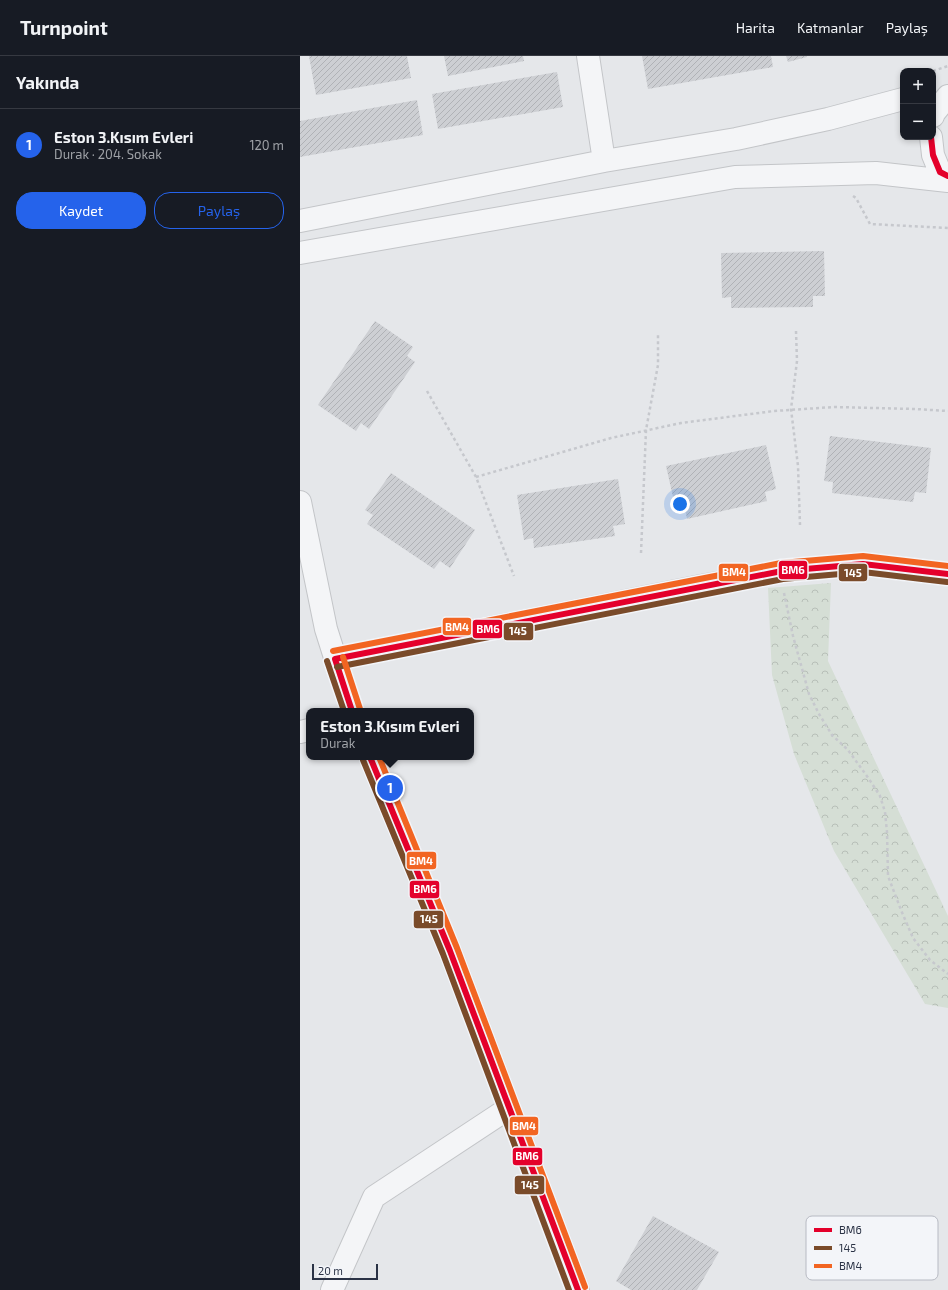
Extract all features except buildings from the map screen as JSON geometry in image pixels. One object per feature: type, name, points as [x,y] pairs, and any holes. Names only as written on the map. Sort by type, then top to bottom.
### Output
[{"type":"street","points":[[588,56],[604,161]]},
{"type":"street","points":[[936,89],[948,86]]},
{"type":"street","points":[[936,111],[948,96]]},
{"type":"street","points":[[300,221],[604,161],[744,137],[828,119],[900,100]]},
{"type":"street","points":[[930,140],[933,155],[940,172],[948,176]]},
{"type":"street","points":[[300,253],[735,176],[876,174],[948,180]]},
{"type":"street","points":[[300,502],[326,629],[351,708]]},
{"type":"street","points":[[335,659],[693,587],[782,571],[863,564],[948,574]]},
{"type":"street","points":[[371,760],[450,951],[578,1290]]},
{"type":"street","points":[[332,1290],[374,1197],[509,1108]]},
{"type":"path","points":[[936,70],[948,66]]},
{"type":"path","points":[[851,194],[856,198],[870,224],[948,228]]},
{"type":"path","points":[[796,331],[797,361],[790,409],[798,466],[800,525]]},
{"type":"path","points":[[641,553],[646,430],[658,365],[658,334]]},
{"type":"path","points":[[427,391],[476,477],[514,576]]},
{"type":"path","points":[[476,477],[611,438],[681,423],[790,409],[834,407],[948,411]]},
{"type":"path","points":[[782,571],[783,587],[792,629],[809,694],[832,735],[848,750],[880,796],[887,832],[888,876],[914,938],[930,960],[948,974]]},
{"type":"green space","points":[[831,583],[828,661],[948,916],[948,1008],[925,1004],[834,851],[794,754],[772,675],[768,588]]},
{"type":"transit line","name":"BM6","points":[[931,140],[933,155],[940,172],[948,176]]},
{"type":"transit line","name":"BM4","points":[[333,651],[781,563],[863,556],[948,566]]},
{"type":"transit line","name":"BM6","points":[[335,659],[782,571],[863,564],[948,574]]},
{"type":"transit line","name":"145","points":[[337,667],[783,579],[863,572],[947,582]]},
{"type":"transit line","name":"BM4","points":[[343,657],[360,708]]},
{"type":"transit line","name":"BM6","points":[[335,659],[351,708]]},
{"type":"transit line","name":"145","points":[[327,661],[343,708]]},
{"type":"transit line","name":"145","points":[[363,760],[443,954],[569,1290]]},
{"type":"transit line","name":"BM6","points":[[371,760],[450,951],[578,1290]]},
{"type":"transit line","name":"BM4","points":[[380,760],[457,948],[585,1287]]},
{"type":"place","name":"Eston 3.Kısım Evleri","points":[[390,788]]}]
